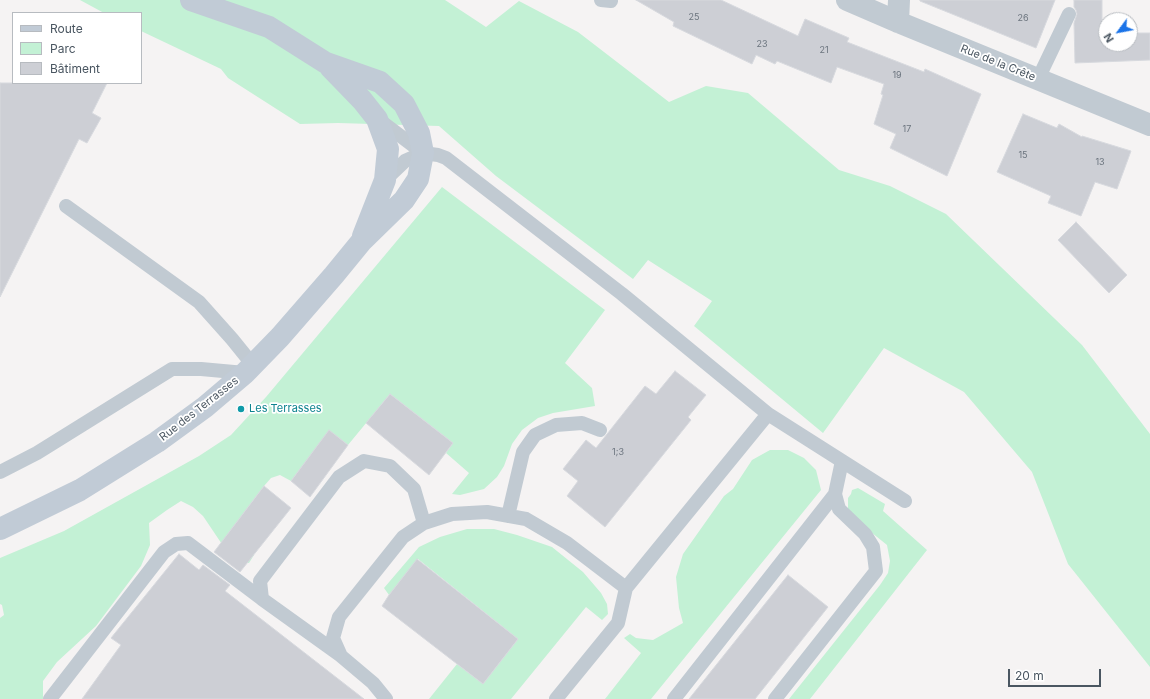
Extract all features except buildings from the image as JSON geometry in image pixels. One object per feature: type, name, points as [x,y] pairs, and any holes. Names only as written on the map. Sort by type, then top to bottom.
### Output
[{"type":"street","name":"Rue des Terrasses","points":[[0,529],[80,490],[157,442],[205,407],[249,369],[280,337],[361,242],[404,200],[418,179],[423,153],[419,133],[404,104],[380,82],[326,63],[269,27],[191,0]]},
{"type":"street","name":"Rue de la Crête","points":[[847,0],[1150,125]]},
{"type":"street","points":[[898,22],[899,0]]},
{"type":"street","name":"Rue des Terrasses","points":[[326,63],[362,100],[377,119],[388,149],[385,180],[361,242]]},
{"type":"lane","points":[[1038,79],[1068,14]]},
{"type":"lane","points":[[377,119],[423,153],[438,155],[446,158],[622,294],[768,414],[905,501]]},
{"type":"lane","points":[[385,180],[405,161],[423,153]]},
{"type":"lane","points":[[0,472],[37,453],[172,370],[249,369],[232,340],[199,302],[66,206]]},
{"type":"lane","points":[[556,699],[618,623],[626,588],[768,414]]},
{"type":"lane","points":[[508,516],[522,452],[535,435],[556,425],[582,423],[600,430]]},
{"type":"lane","points":[[262,599],[260,581],[339,477],[364,461],[390,466],[414,489],[424,523]]},
{"type":"lane","points":[[775,699],[876,571],[873,547],[865,534],[838,509],[835,494],[842,461]]},
{"type":"lane","points":[[674,699],[835,494]]},
{"type":"lane","points":[[341,656],[333,638],[339,617],[403,537],[424,523],[452,514],[487,512],[526,519],[566,543],[626,588]]},
{"type":"lane","points":[[50,699],[164,552],[176,544],[188,543],[341,656],[373,683],[386,699]]},
{"type":"green space","points":[[80,0],[445,0],[486,27],[519,1],[578,32],[669,102],[706,86],[748,93],[839,170],[890,186],[946,214],[1082,345],[1150,434],[1150,667],[1068,564],[1032,472],[964,392],[884,348],[823,433],[694,326],[712,301],[648,260],[633,279],[496,176],[439,126],[338,123],[300,124],[228,78],[221,69],[142,31],[142,12],[102,12]]},
{"type":"green space","points":[[442,187],[605,310],[565,363],[592,388],[595,406],[553,413],[538,418],[522,430],[512,444],[504,466],[497,477],[484,489],[460,495],[452,494],[469,473],[446,453],[453,443],[390,394],[348,445],[329,431],[291,481],[280,475],[271,478],[264,486],[228,534],[254,555],[249,563],[234,562],[203,516],[193,507],[181,501],[149,523],[150,545],[141,566],[96,626],[57,662],[43,681],[43,699],[0,699],[0,618],[4,615],[2,605],[0,604],[0,558],[64,531],[199,456],[231,435],[266,397]]},
{"type":"green space","points":[[770,450],[788,450],[804,458],[816,470],[821,490],[651,699],[605,699],[641,653],[624,638],[630,634],[636,638],[653,640],[683,623],[679,608],[676,577],[683,554],[724,496],[733,489],[752,460]]},
{"type":"green space","points":[[858,488],[885,504],[883,511],[927,550],[810,699],[789,699],[888,573],[890,561],[887,545],[856,520],[848,511],[848,498],[852,490]]},
{"type":"green space","points":[[467,529],[494,529],[552,547],[583,572],[601,593],[607,604],[608,614],[602,620],[586,607],[511,699],[429,699],[457,664],[483,684],[518,639],[418,559],[389,595],[384,588],[419,547],[440,537]]},
{"type":"place","name":"Les Terrasses","points":[[241,409]]}]
